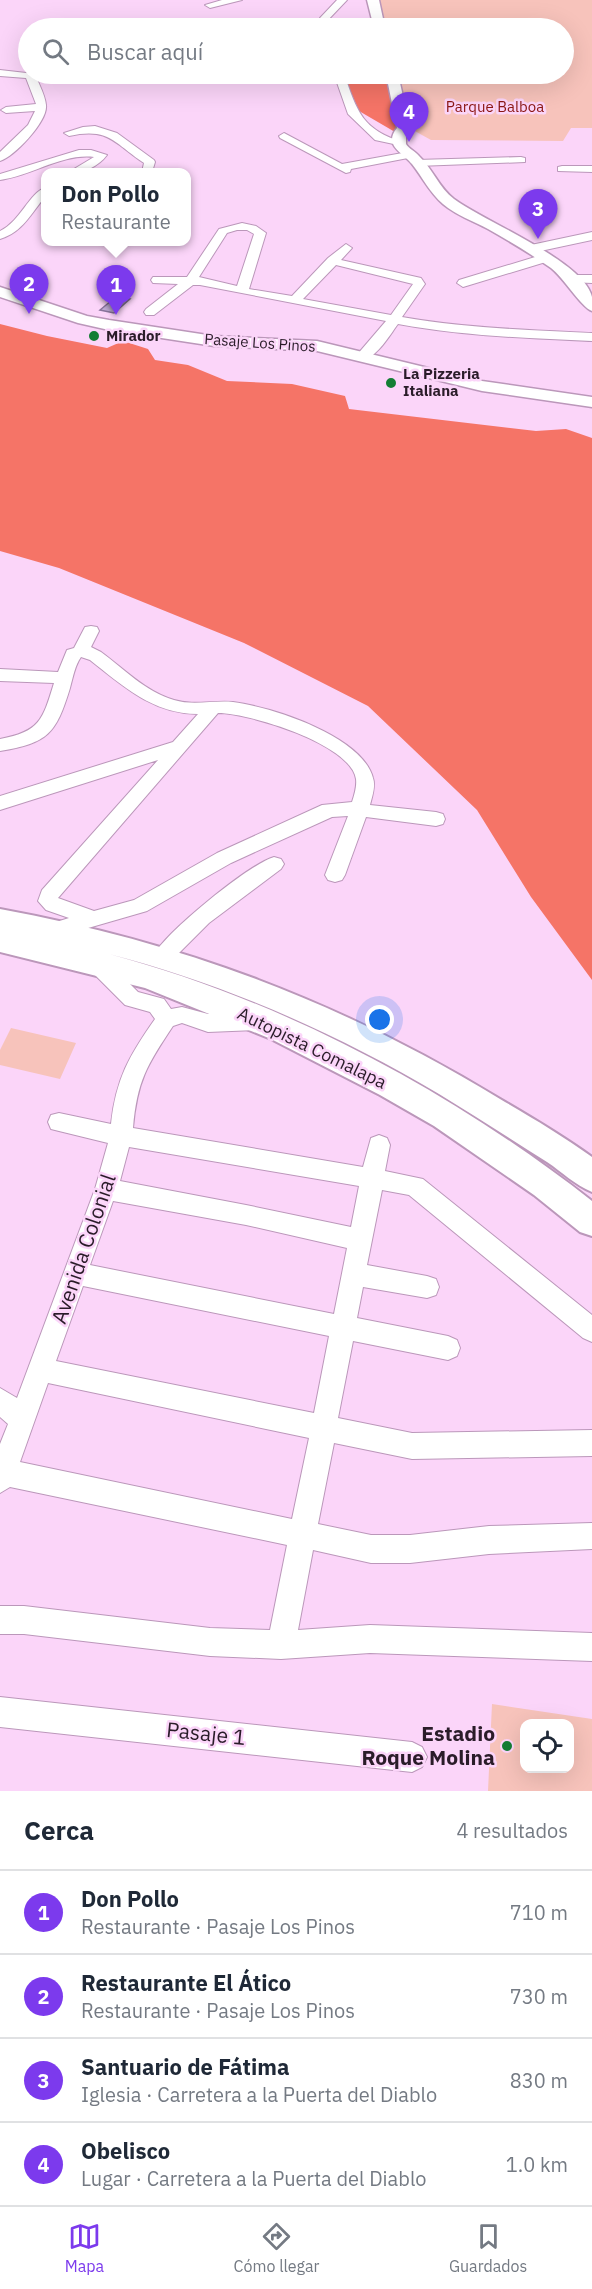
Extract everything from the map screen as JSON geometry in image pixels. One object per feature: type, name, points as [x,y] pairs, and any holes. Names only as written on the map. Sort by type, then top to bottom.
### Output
[{"type":"highway","name":"Autopista Comalapa","points":[[0,920],[57,929],[164,956],[293,1004],[379,1046],[467,1094],[592,1177]]},
{"type":"highway","name":"Autopista Comalapa","points":[[0,941],[169,984],[262,1021],[363,1071],[457,1124],[550,1186],[592,1221]]},
{"type":"main road","points":[[373,0],[378,18]]},
{"type":"main road","points":[[395,84],[420,152],[414,159]]},
{"type":"main road","points":[[413,136],[399,134],[399,144],[450,203],[545,258],[572,279],[592,306]]},
{"type":"main road","name":"Pasaje Los Pinos","points":[[0,291],[84,320],[109,325],[214,341],[298,344],[363,356],[482,386],[590,401]]},
{"type":"street","points":[[210,5],[237,0]]},
{"type":"street","points":[[325,18],[342,0]]},
{"type":"street","points":[[0,73],[18,74]]},
{"type":"street","points":[[0,159],[33,126],[40,114],[41,107],[33,84]]},
{"type":"street","points":[[342,84],[352,112],[379,138],[399,144]]},
{"type":"street","points":[[6,110],[41,107]]},
{"type":"street","points":[[94,115],[99,128],[150,162],[148,168]]},
{"type":"street","points":[[69,133],[99,128]]},
{"type":"street","points":[[284,136],[344,169],[414,159],[521,160]]},
{"type":"street","points":[[0,177],[16,176],[80,153],[102,154],[93,163],[83,168]]},
{"type":"street","points":[[93,163],[100,168]]},
{"type":"street","points":[[562,169],[592,169]]},
{"type":"street","points":[[0,235],[9,232],[26,218],[41,196]]},
{"type":"street","points":[[150,312],[190,280],[223,231],[230,227],[247,227],[260,233],[242,291]]},
{"type":"street","points":[[531,249],[592,236]]},
{"type":"street","points":[[294,301],[346,248]]},
{"type":"street","points":[[463,283],[545,258]]},
{"type":"street","points":[[332,261],[417,281],[418,288],[382,337],[363,356]]},
{"type":"street","points":[[572,279],[592,279]]},
{"type":"street","points":[[157,280],[200,281],[242,291],[437,327],[497,333],[592,337]]},
{"type":"street","points":[[81,651],[91,631]]},
{"type":"street","points":[[0,745],[28,739],[46,729],[73,654],[81,651],[91,653],[141,692],[171,706],[232,708],[261,713],[311,732],[351,757],[361,767],[365,780],[358,810],[335,875]]},
{"type":"street","points":[[0,675],[63,678]]},
{"type":"street","points":[[95,919],[53,905],[48,901],[50,895],[213,708]]},
{"type":"street","points":[[0,803],[177,747]]},
{"type":"street","points":[[57,929],[140,906],[224,858],[329,810],[358,810],[436,819]]},
{"type":"street","points":[[164,956],[187,930],[237,889],[274,864]]},
{"type":"street","points":[[97,964],[132,999],[157,1005],[166,1019],[182,1015],[208,1023],[262,1021]]},
{"type":"street","name":"Avenida Colonial","points":[[1,1476],[42,1370],[106,1189],[121,1136],[125,1096],[139,1059],[166,1019]]},
{"type":"street","points":[[59,1122],[121,1136],[415,1186],[592,1330]]},
{"type":"street","points":[[281,1645],[379,1145]]},
{"type":"street","points":[[106,1189],[258,1217],[360,1240]]},
{"type":"street","points":[[77,1274],[448,1348]]},
{"type":"street","points":[[353,1274],[427,1287]]},
{"type":"street","points":[[42,1370],[412,1446],[592,1443]]},
{"type":"street","points":[[0,1400],[23,1420]]},
{"type":"street","points":[[1,1476],[371,1549],[410,1549],[489,1540],[592,1536]]},
{"type":"street","points":[[0,1620],[24,1620],[210,1642],[281,1645],[370,1639],[592,1647]]},
{"type":"street","name":"Pasaje 1","points":[[0,1712],[412,1757]]},
{"type":"green space","name":"Parque Balboa","points":[[378,0],[592,0],[592,128],[571,128],[563,141],[431,140],[413,130],[414,119],[408,113],[400,84],[574,84],[574,18],[382,18]]},
{"type":"green space","points":[[11,1028],[76,1043],[60,1079],[0,1065],[0,1050]]},
{"type":"green space","name":"Estadio Roque Molina","points":[[492,1704],[592,1719],[592,1791],[488,1791]]},
{"type":"shaded area","points":[[347,84],[387,84],[398,127],[395,132],[359,111]]},
{"type":"shaded area","points":[[0,324],[107,348],[123,341],[148,349],[155,360],[188,365],[227,381],[292,384],[345,396],[349,409],[536,431],[566,429],[592,438],[592,980],[531,897],[477,810],[368,706],[244,643],[59,568],[0,551]]},
{"type":"building","points":[[117,296],[130,299],[114,313],[100,310]]},
{"type":"place","name":"Obelisco","points":[[409,142]]},
{"type":"place","name":"Santuario de Fátima","points":[[538,239]]},
{"type":"place","name":"Restaurante El Ático","points":[[29,314]]},
{"type":"place","name":"Don Pollo","points":[[116,315]]},
{"type":"place","name":"Mirador","points":[[94,336]]},
{"type":"place","name":"La Pizzeria Italiana","points":[[391,383]]},
{"type":"place","name":"Estadio Roque Molina","points":[[507,1746]]}]
